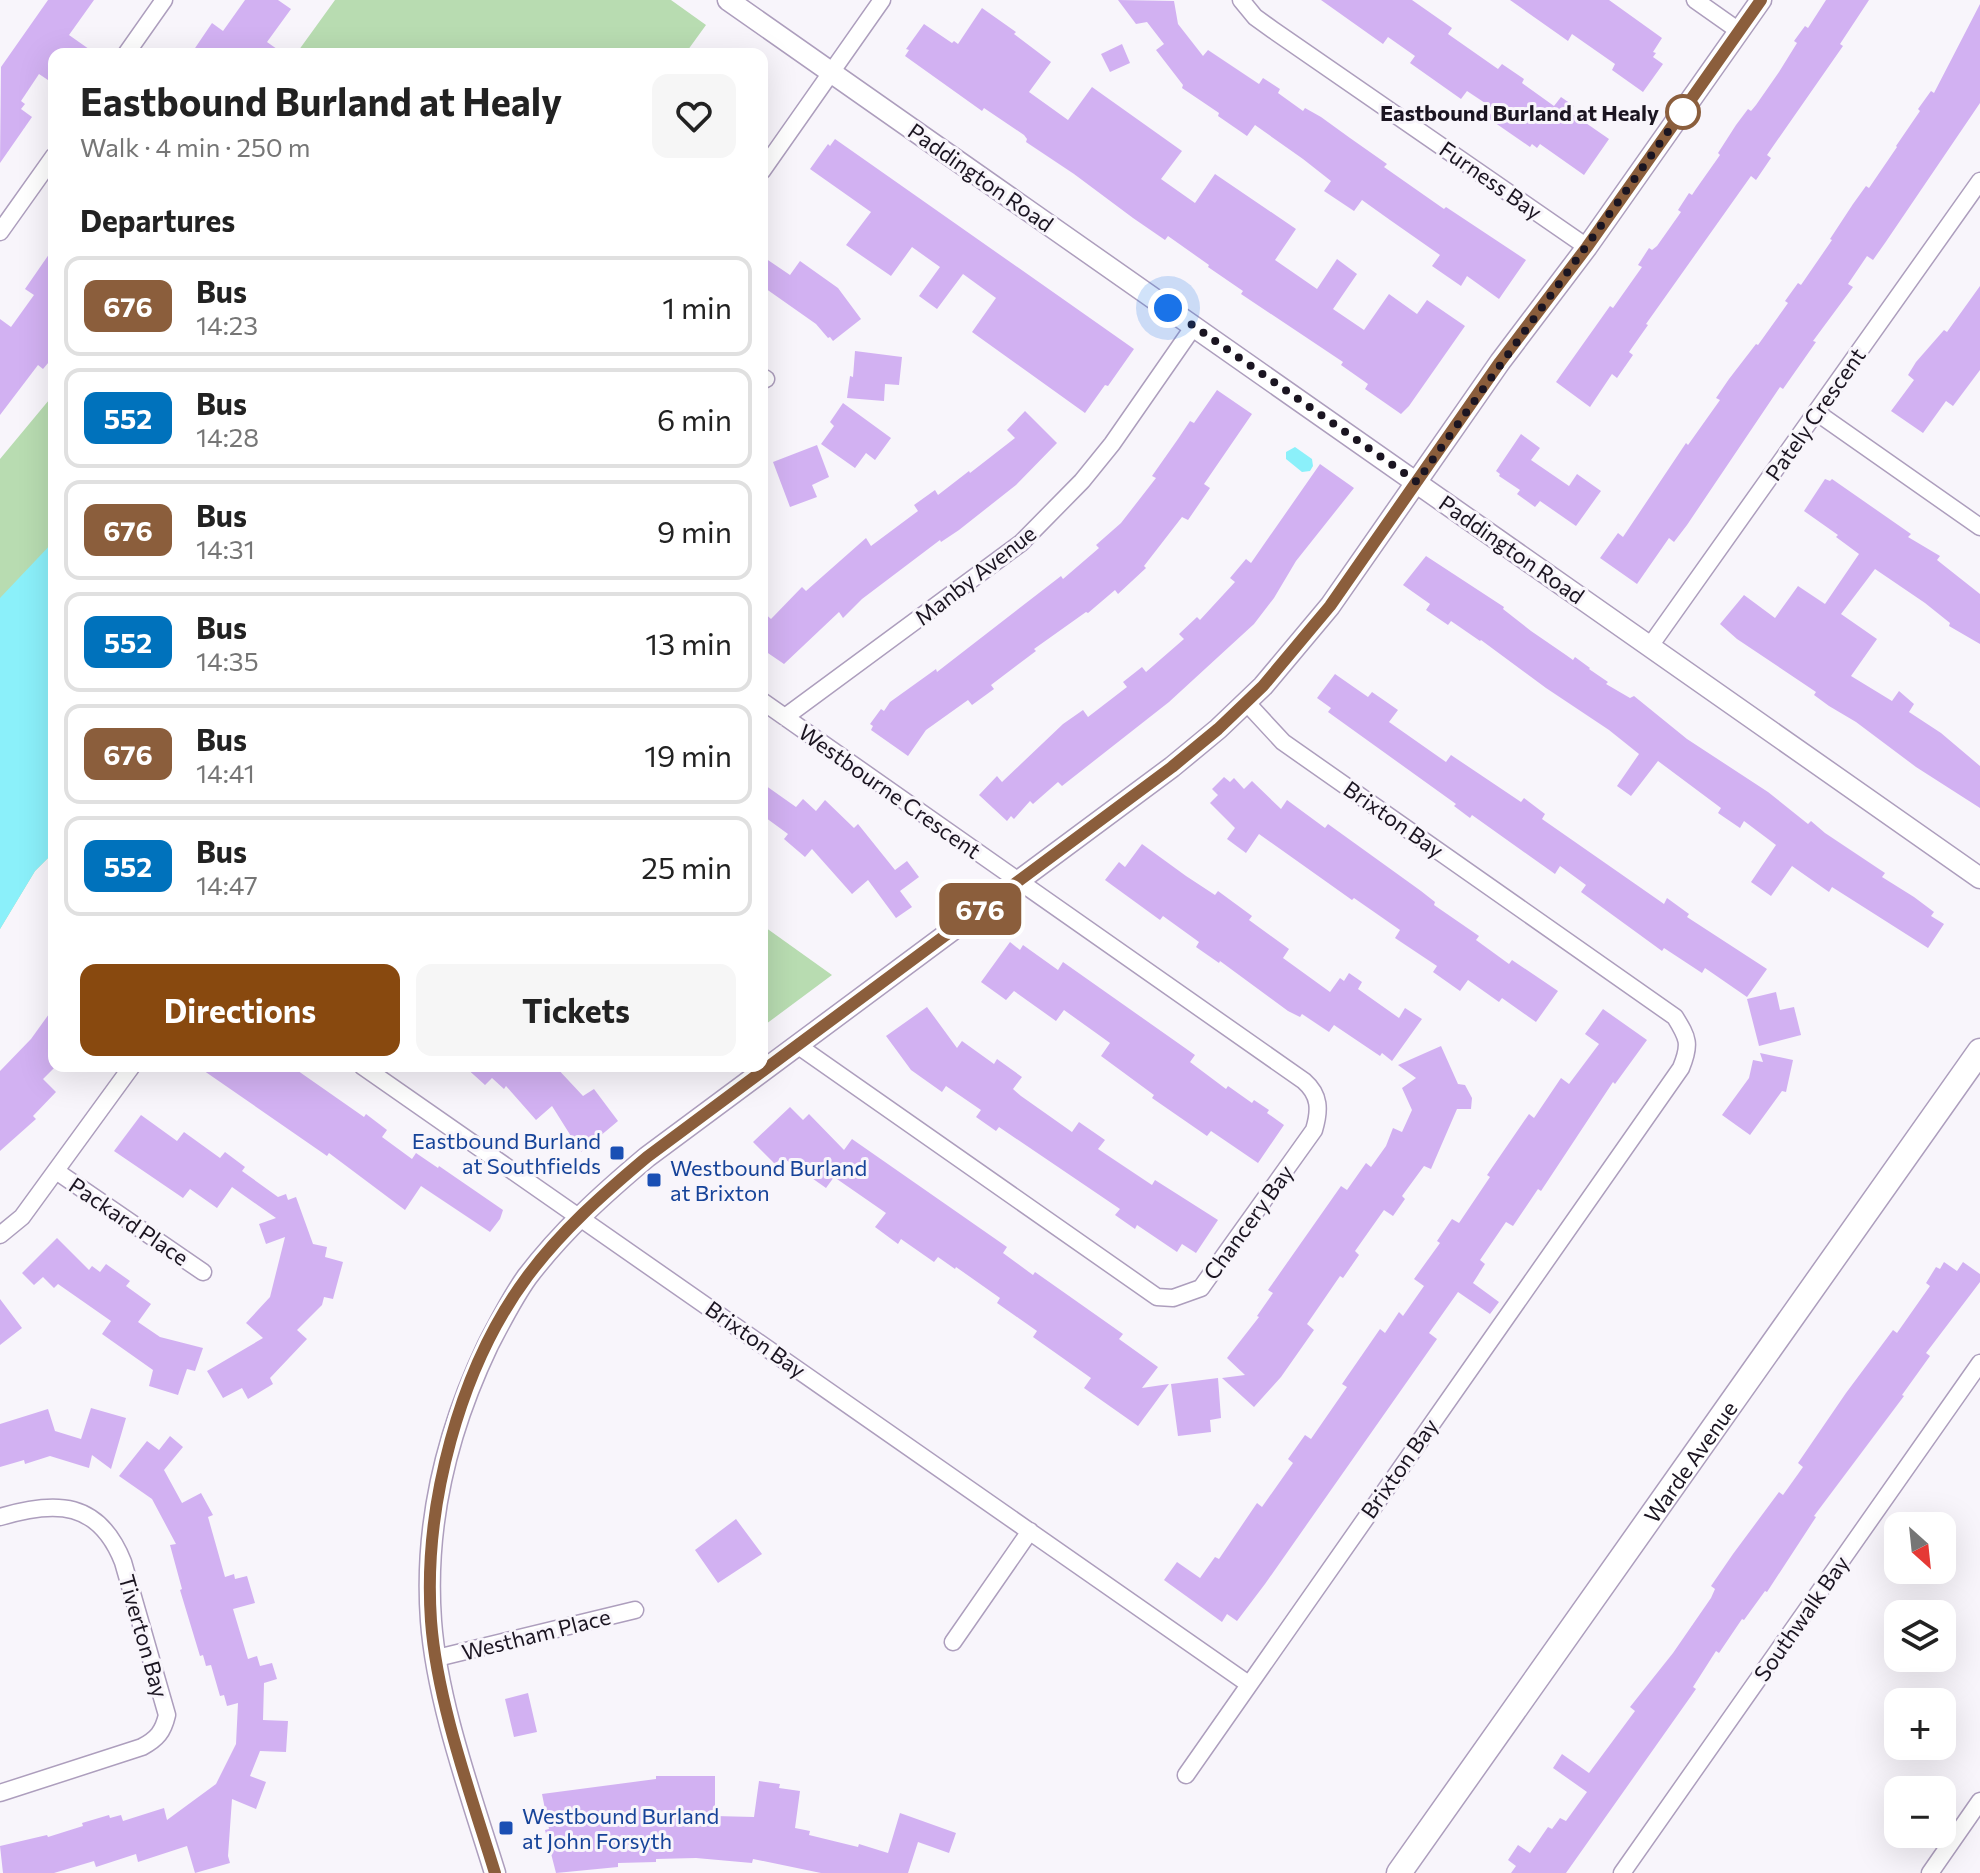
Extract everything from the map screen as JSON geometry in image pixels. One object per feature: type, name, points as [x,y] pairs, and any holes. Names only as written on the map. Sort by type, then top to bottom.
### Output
[{"type":"main road","name":"Warde Avenue","points":[[1399,1873],[1980,1051]]},
{"type":"street","points":[[130,48],[164,0]]},
{"type":"street","name":"Paddington Road","points":[[728,0],[1980,878]]},
{"type":"street","points":[[768,163],[882,0]]},
{"type":"street","name":"Furness Bay","points":[[1241,0],[1255,17],[1273,30],[1587,247]]},
{"type":"street","points":[[1695,0],[1739,31]]},
{"type":"street","points":[[768,1067],[1172,767],[1246,702],[1302,642],[1761,0]]},
{"type":"street","points":[[0,232],[48,164]]},
{"type":"street","name":"Pately Crescent","points":[[1650,646],[1980,181]]},
{"type":"street","name":"Manby Avenue","points":[[785,717],[1021,543],[1082,481],[1112,444],[1194,326]]},
{"type":"street","points":[[1816,412],[1980,527]]},
{"type":"street","name":"Brixton Bay","points":[[371,1072],[1247,1683],[1681,1068],[1688,1050],[1687,1037],[1675,1017],[1283,742],[1246,702]]},
{"type":"street","name":"Westbourne Crescent","points":[[768,705],[1018,881]]},
{"type":"street","name":"Chancery Bay","points":[[797,1045],[1145,1290],[1157,1297],[1173,1298],[1201,1288],[1314,1130],[1319,1114],[1313,1089],[1018,881]]},
{"type":"street","points":[[0,1235],[22,1217],[128,1072]]},
{"type":"street","points":[[495,1873],[458,1753],[431,1621],[435,1512],[458,1413],[500,1321],[526,1279],[580,1216],[647,1157],[761,1072]]},
{"type":"street","name":"Packard Place","points":[[56,1171],[203,1272]]},
{"type":"street","name":"Southwalk Bay","points":[[1622,1873],[1980,1363]]},
{"type":"street","name":"Tiverton Bay","points":[[0,1517],[20,1511],[66,1507],[102,1524],[115,1541],[123,1562],[167,1715],[164,1728],[156,1740],[142,1747],[0,1793]]},
{"type":"street","points":[[953,1642],[1030,1531]]},
{"type":"street","name":"Westham Place","points":[[437,1658],[635,1610]]},
{"type":"street","points":[[1186,1775],[1247,1683]]},
{"type":"street","points":[[1930,1873],[1980,1801]]},
{"type":"green space","points":[[335,0],[671,0],[706,25],[689,48],[300,48]]},
{"type":"green space","points":[[48,401],[48,858],[35,871],[0,929],[0,459]]},
{"type":"green space","points":[[768,929],[832,975],[768,1023]]},
{"type":"water","points":[[1295,447],[1312,459],[1310,471],[1302,472],[1286,459],[1286,452]]},
{"type":"water","points":[[48,547],[48,858],[35,871],[0,929],[0,598]]},
{"type":"building","points":[[48,0],[94,0],[69,35],[87,48],[48,48],[48,80],[39,74],[21,101],[25,104],[21,109],[32,117],[0,163],[1,67]]},
{"type":"building","points":[[245,0],[278,0],[291,9],[267,42],[276,48],[195,48],[212,23],[223,31]]},
{"type":"building","points":[[1118,0],[1174,1],[1178,24],[1203,56],[1208,50],[1259,84],[1263,78],[1280,89],[1278,93],[1303,111],[1305,108],[1321,117],[1444,209],[1446,207],[1526,260],[1499,299],[1467,276],[1461,286],[1432,266],[1440,255],[1362,200],[1354,211],[1324,191],[1331,181],[1303,159],[1255,125],[1247,136],[1182,88],[1183,85],[1156,50],[1164,44],[1147,22],[1136,24]]},
{"type":"building","points":[[1321,0],[1412,0],[1452,28],[1448,34],[1498,69],[1502,64],[1554,106],[1561,97],[1574,106],[1570,112],[1609,139],[1584,175],[1540,144],[1537,148],[1532,144],[1530,147],[1488,118],[1494,109],[1467,91],[1461,99],[1410,63],[1415,56],[1388,37],[1383,44]]},
{"type":"building","points":[[1510,0],[1609,0],[1662,38],[1653,57],[1663,64],[1643,92],[1612,70],[1615,64],[1572,34],[1568,41]]},
{"type":"building","points":[[1826,0],[1869,0],[1840,44],[1843,46],[1767,155],[1771,158],[1756,180],[1751,176],[1646,324],[1629,352],[1633,355],[1617,378],[1612,374],[1590,407],[1556,382],[1642,267],[1638,265],[1649,248],[1652,250],[1657,246],[1681,212],[1678,210],[1689,193],[1692,195],[1748,109],[1751,111],[1756,105],[1797,43],[1794,41],[1805,26],[1808,28]]},
{"type":"building","points":[[1980,4],[1980,103],[1873,260],[1867,256],[1848,284],[1853,287],[1813,341],[1816,342],[1783,389],[1780,387],[1687,525],[1674,542],[1669,538],[1637,584],[1600,558],[1618,533],[1623,537],[1686,443],[1688,445],[1720,400],[1716,398],[1729,379],[1758,345],[1788,303],[1785,301],[1798,283],[1801,285],[1866,186],[1869,188],[1920,111],[1918,109],[1931,91],[1934,93]]},
{"type":"building","points":[[982,8],[1051,62],[1029,92],[1068,120],[1092,87],[1182,151],[1161,179],[1195,203],[1215,174],[1296,229],[1275,260],[1317,289],[1337,259],[1357,274],[1333,309],[1364,330],[1389,294],[1417,314],[1427,300],[1465,326],[1409,406],[1401,414],[1365,389],[1368,384],[1341,365],[1343,362],[1241,294],[1243,291],[1168,236],[1165,240],[1026,142],[1024,135],[984,108],[982,111],[905,56],[909,50],[906,49],[924,24],[958,44]]},
{"type":"building","points":[[1122,44],[1130,63],[1110,72],[1101,54]]},
{"type":"building","points":[[835,139],[1134,349],[1085,413],[972,332],[996,298],[963,274],[937,309],[919,296],[940,267],[912,247],[891,276],[846,245],[871,212],[810,169]]},
{"type":"building","points":[[48,256],[48,363],[43,369],[38,365],[0,415],[0,319],[11,327],[34,295],[25,289]]},
{"type":"building","points":[[768,260],[790,275],[800,261],[838,288],[861,319],[833,341],[816,324],[768,290]]},
{"type":"building","points":[[1980,286],[1980,370],[1953,406],[1946,401],[1923,433],[1891,411],[1914,380],[1908,375],[1916,362],[1944,330],[1947,332]]},
{"type":"building","points":[[855,351],[902,357],[899,385],[885,384],[884,401],[847,398]]},
{"type":"building","points":[[1217,390],[1252,414],[1204,484],[1210,488],[1188,520],[1182,517],[1144,566],[1146,568],[1118,594],[1115,590],[1088,613],[1034,649],[1036,651],[991,685],[994,689],[972,705],[968,700],[926,730],[908,756],[871,730],[873,726],[870,724],[881,709],[884,711],[890,702],[936,669],[937,672],[1061,576],[1063,579],[1099,548],[1096,545],[1121,523],[1156,478],[1152,476],[1190,421],[1194,423]]},
{"type":"building","points":[[843,403],[891,438],[875,460],[866,453],[855,468],[821,444],[834,426],[830,422]]},
{"type":"building","points":[[1025,411],[1057,443],[1016,485],[862,599],[843,618],[839,612],[784,664],[768,653],[768,616],[771,619],[802,587],[806,591],[866,538],[871,546],[918,511],[914,505],[935,490],[938,495],[1015,438],[1007,430]]},
{"type":"building","points":[[1521,434],[1540,448],[1531,460],[1569,486],[1577,474],[1601,491],[1576,526],[1540,501],[1535,507],[1517,494],[1520,490],[1496,471]]},
{"type":"building","points":[[817,445],[829,477],[812,485],[817,497],[790,507],[773,462]]},
{"type":"building","points":[[1320,464],[1354,488],[1296,561],[1254,624],[1169,702],[1062,786],[1058,782],[1033,804],[1030,801],[1014,819],[1011,816],[1007,821],[979,795],[997,776],[1002,782],[1063,724],[1083,710],[1088,717],[1127,687],[1123,682],[1142,667],[1146,672],[1184,639],[1179,634],[1197,617],[1200,620],[1235,582],[1230,578],[1246,559],[1251,563]]},
{"type":"building","points":[[1825,479],[1832,479],[1911,534],[1908,537],[1940,556],[1937,560],[1980,594],[1980,644],[1949,626],[1950,623],[1925,603],[1875,569],[1841,614],[1877,639],[1851,676],[1892,701],[1899,691],[1914,704],[1909,712],[1941,733],[1980,766],[1980,808],[1829,706],[1814,695],[1816,692],[1737,639],[1720,624],[1744,595],[1775,618],[1798,586],[1825,604],[1859,554],[1804,511]]},
{"type":"building","points":[[1426,556],[1504,607],[1531,631],[1573,660],[1575,657],[1608,682],[1606,684],[1630,698],[1634,696],[1687,739],[1768,792],[1808,824],[1811,821],[1885,873],[1882,877],[1934,912],[1931,916],[1944,924],[1928,948],[1832,887],[1829,892],[1792,866],[1771,896],[1751,882],[1776,845],[1744,821],[1740,828],[1718,813],[1721,808],[1658,761],[1631,796],[1617,786],[1639,754],[1481,640],[1451,621],[1448,625],[1426,610],[1430,604],[1403,585]]},
{"type":"building","points":[[1335,674],[1368,697],[1372,692],[1398,710],[1389,722],[1446,762],[1451,755],[1521,802],[1524,798],[1545,814],[1542,819],[1664,904],[1667,898],[1689,914],[1687,917],[1767,969],[1747,997],[1705,968],[1702,973],[1664,948],[1662,951],[1581,892],[1586,885],[1560,866],[1555,874],[1472,815],[1470,818],[1454,806],[1456,804],[1328,712],[1331,708],[1317,698]]},
{"type":"building","points":[[1224,777],[1230,782],[1234,778],[1244,789],[1252,781],[1281,809],[1287,800],[1325,828],[1328,824],[1421,891],[1435,902],[1434,905],[1479,936],[1476,940],[1509,964],[1512,960],[1558,991],[1536,1022],[1502,998],[1499,1002],[1468,980],[1460,991],[1433,972],[1437,966],[1395,938],[1400,930],[1259,834],[1246,853],[1227,839],[1235,828],[1210,803],[1218,795],[1212,789]]},
{"type":"building","points":[[768,787],[796,807],[803,799],[816,811],[825,800],[854,828],[858,824],[895,870],[907,861],[919,877],[900,891],[912,907],[896,918],[868,880],[852,894],[812,849],[805,857],[784,839],[788,834],[768,819]]},
{"type":"building","points":[[1142,844],[1215,895],[1218,891],[1252,916],[1249,920],[1289,949],[1283,958],[1330,992],[1340,978],[1344,981],[1349,973],[1362,982],[1358,989],[1399,1018],[1405,1008],[1422,1019],[1392,1061],[1334,1025],[1329,1032],[1302,1014],[1300,1017],[1288,1011],[1196,947],[1199,942],[1163,916],[1160,920],[1105,880],[1119,862],[1125,867]]},
{"type":"building","points":[[1010,942],[1020,950],[1023,945],[1058,970],[1063,962],[1195,1055],[1190,1062],[1226,1089],[1228,1086],[1252,1103],[1254,1100],[1269,1110],[1267,1113],[1284,1125],[1258,1163],[1211,1131],[1207,1136],[1152,1098],[1154,1095],[1101,1056],[1110,1043],[1064,1010],[1056,1021],[1014,991],[1006,1000],[981,982]]},
{"type":"building","points":[[1776,992],[1780,1010],[1794,1007],[1801,1035],[1759,1046],[1747,999]]},
{"type":"building","points":[[927,1007],[957,1048],[962,1041],[994,1064],[997,1059],[1022,1077],[1013,1089],[1021,1096],[1072,1132],[1079,1122],[1105,1140],[1098,1149],[1152,1185],[1155,1180],[1218,1220],[1196,1253],[1182,1244],[1177,1252],[1137,1225],[1135,1229],[1115,1215],[1120,1209],[999,1127],[996,1131],[976,1117],[981,1110],[946,1086],[942,1092],[911,1070],[886,1036]]},
{"type":"building","points":[[1603,1009],[1647,1040],[1615,1084],[1613,1082],[1541,1191],[1538,1189],[1513,1226],[1506,1222],[1480,1260],[1485,1264],[1473,1283],[1499,1302],[1490,1314],[1458,1292],[1429,1333],[1437,1339],[1265,1584],[1237,1621],[1227,1614],[1222,1622],[1164,1580],[1177,1562],[1200,1578],[1215,1557],[1219,1559],[1257,1503],[1262,1507],[1293,1463],[1288,1459],[1305,1435],[1311,1439],[1347,1387],[1342,1384],[1380,1329],[1385,1333],[1399,1312],[1403,1316],[1424,1286],[1414,1279],[1440,1243],[1437,1241],[1452,1219],[1459,1223],[1529,1114],[1534,1118],[1561,1078],[1569,1084],[1599,1044],[1585,1034]]},
{"type":"building","points":[[48,1015],[50,1072],[43,1079],[56,1092],[33,1116],[36,1119],[0,1151],[0,1071],[31,1039]]},
{"type":"building","points":[[1441,1046],[1458,1084],[1465,1085],[1472,1098],[1471,1109],[1457,1109],[1431,1169],[1424,1166],[1402,1196],[1405,1199],[1393,1216],[1384,1210],[1355,1251],[1359,1255],[1343,1278],[1340,1276],[1307,1324],[1314,1330],[1281,1377],[1254,1407],[1222,1378],[1245,1375],[1227,1358],[1259,1317],[1273,1293],[1268,1290],[1341,1186],[1347,1190],[1366,1163],[1371,1167],[1386,1146],[1393,1128],[1402,1132],[1412,1110],[1402,1088],[1416,1078],[1398,1065]]},
{"type":"building","points":[[1760,1053],[1793,1060],[1786,1092],[1782,1091],[1750,1135],[1722,1115],[1749,1078],[1753,1060],[1763,1062]]},
{"type":"building","points":[[206,1072],[300,1072],[387,1130],[382,1137],[412,1159],[416,1153],[503,1210],[500,1219],[490,1232],[421,1186],[405,1210],[329,1153],[327,1156]]},
{"type":"building","points":[[471,1072],[561,1072],[583,1096],[594,1089],[618,1121],[581,1152],[552,1106],[536,1120],[506,1086],[504,1089],[492,1078],[485,1085]]},
{"type":"building","points":[[790,1107],[803,1120],[809,1114],[844,1150],[852,1139],[1007,1247],[1003,1253],[1033,1275],[1035,1272],[1123,1334],[1119,1339],[1158,1367],[1142,1388],[1169,1384],[1138,1426],[1084,1388],[1091,1378],[1033,1337],[1037,1331],[997,1303],[1000,1298],[956,1267],[938,1257],[934,1262],[901,1239],[898,1244],[875,1227],[886,1213],[834,1177],[826,1188],[782,1157],[775,1164],[753,1142]]},
{"type":"building","points":[[141,1115],[177,1141],[184,1132],[220,1158],[225,1152],[245,1167],[242,1171],[278,1197],[286,1194],[288,1200],[296,1197],[313,1244],[327,1247],[325,1257],[343,1262],[333,1299],[324,1297],[322,1305],[297,1330],[307,1339],[270,1378],[273,1384],[248,1399],[242,1388],[223,1398],[207,1371],[263,1338],[246,1323],[270,1297],[285,1237],[266,1244],[259,1224],[276,1218],[232,1187],[217,1208],[190,1189],[183,1198],[114,1151]]},
{"type":"building","points":[[57,1238],[89,1270],[92,1266],[100,1272],[106,1264],[130,1281],[126,1286],[151,1304],[138,1322],[160,1337],[203,1348],[195,1371],[187,1369],[178,1395],[149,1386],[153,1370],[102,1334],[111,1321],[58,1284],[54,1288],[43,1277],[34,1285],[22,1273]]},
{"type":"building","points":[[1944,1262],[1957,1271],[1963,1262],[1980,1274],[1980,1282],[1926,1353],[1930,1356],[1904,1396],[1814,1516],[1767,1592],[1742,1619],[1719,1653],[1716,1651],[1693,1687],[1696,1689],[1566,1873],[1511,1873],[1516,1866],[1508,1860],[1518,1845],[1530,1853],[1548,1827],[1552,1829],[1560,1818],[1566,1821],[1587,1792],[1553,1768],[1562,1754],[1589,1773],[1635,1711],[1630,1707],[1711,1598],[1715,1589],[1711,1586],[1733,1554],[1779,1492],[1783,1495],[1803,1467],[1798,1463],[1846,1393],[1893,1330],[1897,1333],[1930,1286],[1926,1283],[1936,1267],[1940,1269]]},
{"type":"building","points":[[0,1299],[22,1328],[0,1345]]},
{"type":"building","points":[[1218,1378],[1221,1418],[1210,1420],[1211,1432],[1178,1436],[1171,1384]]},
{"type":"building","points":[[91,1408],[126,1418],[111,1469],[92,1455],[89,1468],[50,1456],[25,1464],[24,1460],[0,1467],[0,1424],[48,1409],[55,1431],[81,1439]]},
{"type":"building","points":[[170,1436],[183,1447],[164,1470],[182,1503],[201,1493],[213,1515],[208,1517],[225,1577],[234,1574],[235,1579],[247,1576],[255,1603],[233,1609],[248,1659],[257,1656],[260,1666],[272,1663],[277,1679],[264,1683],[263,1720],[288,1721],[286,1752],[260,1751],[250,1776],[266,1782],[256,1809],[232,1799],[230,1863],[195,1873],[187,1846],[138,1862],[136,1854],[96,1867],[94,1861],[54,1873],[3,1873],[0,1846],[48,1837],[109,1815],[110,1818],[121,1815],[123,1821],[164,1808],[167,1820],[216,1784],[236,1744],[238,1703],[227,1706],[224,1695],[220,1696],[211,1665],[206,1666],[203,1655],[200,1656],[170,1545],[176,1544],[152,1499],[119,1476],[147,1441],[159,1450]]},
{"type":"building","points":[[736,1519],[762,1554],[718,1583],[695,1550]]},
{"type":"building","points":[[528,1693],[537,1732],[514,1737],[505,1699]]},
{"type":"building","points":[[656,1776],[715,1776],[715,1816],[754,1817],[759,1781],[780,1784],[779,1788],[800,1791],[795,1828],[810,1831],[809,1835],[888,1853],[900,1813],[956,1833],[949,1853],[918,1842],[908,1873],[821,1873],[753,1859],[752,1863],[696,1858],[618,1863],[618,1867],[556,1873],[545,1830],[549,1829],[542,1794],[656,1779]]},
{"type":"bus line","name":"676","points":[[768,1067],[1172,767],[1263,686],[1330,606],[1500,362],[1587,247],[1761,0]]},
{"type":"bus line","name":"676","points":[[495,1873],[458,1753],[431,1621],[435,1512],[458,1413],[500,1321],[526,1279],[560,1236],[647,1157],[761,1072]]},
{"type":"place","name":"Eastbound Burland at Healy","points":[[1683,112]]},
{"type":"place","name":"Eastbound Burland at Southfields","points":[[617,1153]]},
{"type":"place","name":"Westbound Burland at Brixton","points":[[654,1180]]},
{"type":"place","name":"Westbound Burland at John Forsyth","points":[[506,1828]]},
{"type":"route","points":[[1168,308],[1417,482],[1688,103],[1683,112]]}]
